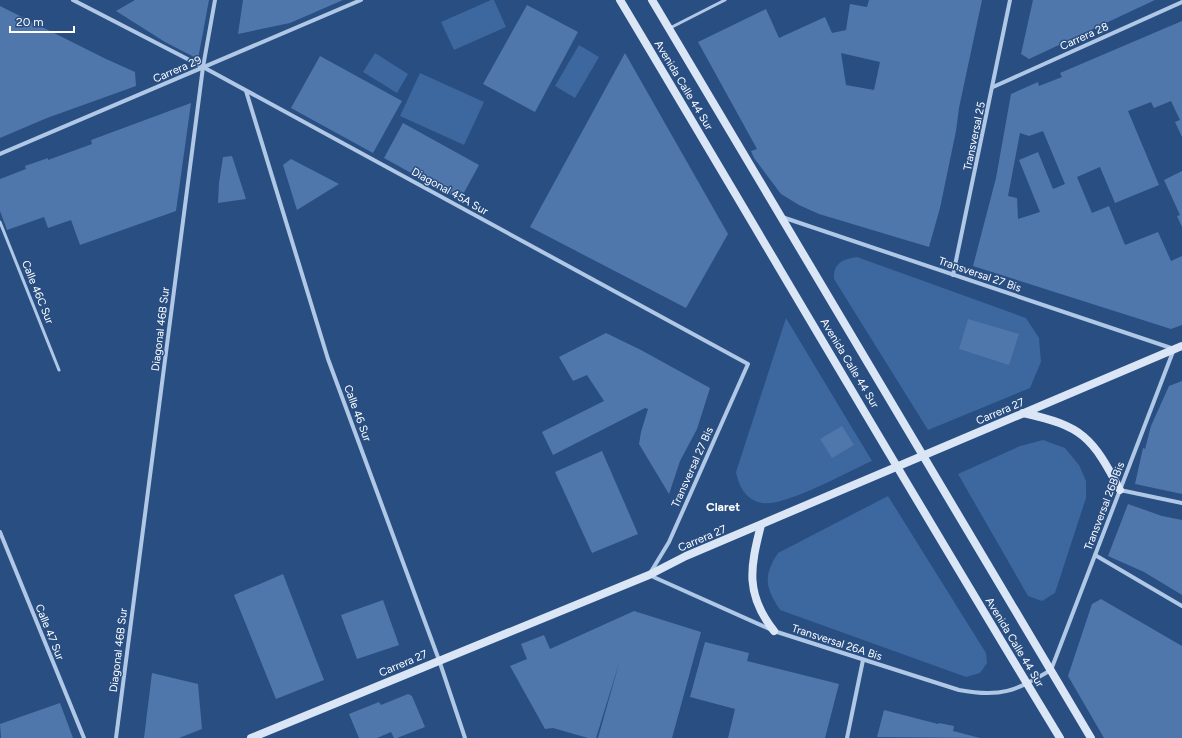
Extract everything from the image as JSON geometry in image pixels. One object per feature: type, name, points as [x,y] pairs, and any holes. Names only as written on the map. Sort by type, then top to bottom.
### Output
[{"type":"main road","name":"Avenida Calle 44 Sur","points":[[620,0],[1060,738]]},
{"type":"main road","name":"Avenida Calle 44 Sur","points":[[652,0],[1091,738]]},
{"type":"main road","name":"Carrera 27","points":[[251,738],[649,575],[897,466],[1182,346]]},
{"type":"main road","points":[[1023,413],[1057,421],[1073,428],[1089,440],[1100,454],[1120,490]]},
{"type":"main road","points":[[760,525],[754,552],[753,585],[756,601],[762,616],[774,631]]},
{"type":"street","points":[[73,0],[203,67],[215,0]]},
{"type":"street","name":"Carrera 29","points":[[0,154],[361,0]]},
{"type":"street","name":"Transversal 25","points":[[953,275],[1010,0]]},
{"type":"street","name":"Carrera 28","points":[[993,87],[1182,2]]},
{"type":"street","name":"Diagonal 45A Sur","points":[[203,67],[748,364]]},
{"type":"street","name":"Diagonal 46B Sur","points":[[116,738],[203,67]]},
{"type":"street","name":"Calle 46 Sur","points":[[246,91],[328,359],[439,660],[465,738]]},
{"type":"street","name":"Transversal 27 Bis","points":[[780,216],[1174,349]]},
{"type":"street","name":"Transversal 26B Bis","points":[[1051,670],[1174,349]]},
{"type":"street","name":"Transversal 27 Bis","points":[[649,575],[669,542],[748,364]]},
{"type":"street","points":[[1120,490],[1182,503]]},
{"type":"street","name":"Calle 47 Sur","points":[[0,532],[84,738]]},
{"type":"street","points":[[1095,555],[1182,606]]},
{"type":"street","name":"Transversal 26A Bis","points":[[649,575],[774,631],[959,690],[989,695],[1004,693],[1027,684],[1051,670]]},
{"type":"street","points":[[847,738],[863,660]]},
{"type":"lane","points":[[669,28],[725,0]]},
{"type":"lane","name":"Calle 46C Sur","points":[[0,222],[59,370]]},
{"type":"shaded area","points":[[494,0],[506,27],[454,50],[441,22]]},
{"type":"shaded area","points":[[579,45],[599,57],[575,98],[555,86]]},
{"type":"shaded area","points":[[375,53],[408,74],[397,93],[363,72]]},
{"type":"shaded area","points":[[420,73],[484,102],[464,145],[400,116]]},
{"type":"shaded area","points":[[857,257],[1026,318],[1039,338],[1041,362],[1030,388],[928,430],[834,279],[835,270],[840,263],[847,259]]},
{"type":"shaded area","points":[[786,318],[872,461],[786,500],[772,503],[762,503],[752,499],[744,492],[739,483],[736,472]]},
{"type":"shaded area","points":[[1043,440],[1065,448],[1079,465],[1086,481],[1086,498],[1055,593],[1042,601],[1028,596],[958,474],[1020,446]]},
{"type":"shaded area","points":[[888,496],[986,653],[987,663],[980,673],[966,677],[780,610],[771,595],[768,575],[773,561],[778,553]]},
{"type":"building","points":[[135,0],[209,0],[198,59],[165,42],[116,11]]},
{"type":"building","points":[[243,0],[343,0],[290,23],[238,34]]},
{"type":"building","points":[[869,0],[982,0],[940,208],[929,247],[819,214],[799,205],[781,194],[754,158],[751,151],[757,149],[698,42],[766,9],[779,38],[825,17],[832,33],[846,30],[850,4],[867,7]],"holes":[[[841,53],[880,62],[874,90],[846,85]]]},
{"type":"building","points":[[1033,0],[1155,0],[1029,59],[1021,54]]},
{"type":"building","points":[[527,5],[578,32],[535,112],[483,84]]},
{"type":"building","points":[[0,6],[135,72],[136,86],[47,118],[0,138]]},
{"type":"building","points":[[1182,21],[1182,137],[1175,122],[1180,120],[1171,101],[1154,108],[1151,102],[1128,111],[1159,185],[1115,203],[1100,167],[1077,177],[1092,213],[1109,206],[1125,245],[1158,232],[1171,261],[1182,256],[1182,325],[1171,329],[973,266],[996,178],[1011,94],[1038,82],[1039,86],[1062,77],[1060,73]],"holes":[[[1043,131],[1065,184],[1053,189],[1038,152],[1019,160],[1040,212],[1018,219],[1017,198],[1008,196],[1020,133],[1029,136]]]},
{"type":"building","points":[[625,53],[728,234],[686,308],[530,227]]},
{"type":"building","points":[[320,56],[402,101],[373,153],[291,108]]},
{"type":"building","points":[[191,103],[176,211],[80,245],[71,220],[48,228],[44,217],[7,230],[0,211],[0,179],[26,169],[25,166],[48,158],[48,160],[92,144],[91,140]]},
{"type":"building","points":[[403,123],[479,165],[460,200],[384,158]]},
{"type":"building","points":[[232,156],[246,199],[218,203],[223,157]]},
{"type":"building","points":[[291,159],[339,184],[297,210],[283,165]]},
{"type":"building","points":[[1182,171],[1182,227],[1177,216],[1180,215],[1164,180]]},
{"type":"building","points":[[968,319],[1019,334],[1009,365],[959,349]]},
{"type":"building","points":[[606,333],[641,350],[710,388],[697,429],[680,461],[669,494],[639,444],[648,409],[645,408],[553,455],[542,432],[604,401],[587,375],[573,381],[559,357]]},
{"type":"building","points":[[1182,381],[1182,494],[1135,484],[1143,448],[1145,449],[1151,426],[1169,386]]},
{"type":"building","points":[[842,426],[854,445],[832,458],[820,439]]},
{"type":"building","points":[[602,451],[638,534],[592,553],[555,472]]},
{"type":"building","points":[[1128,504],[1162,516],[1182,520],[1182,595],[1144,572],[1108,556]]},
{"type":"building","points":[[283,574],[324,680],[276,699],[234,595]]},
{"type":"building","points":[[1101,599],[1182,646],[1182,738],[1104,738],[1068,676],[1092,604]]},
{"type":"building","points":[[383,600],[399,645],[357,659],[341,615]]},
{"type":"building","points":[[634,611],[701,632],[672,738],[598,738],[620,660],[596,738],[588,738],[553,728],[545,729],[510,666],[527,659],[521,644],[544,635],[550,649]]},
{"type":"building","points":[[705,642],[749,653],[747,661],[839,684],[825,738],[728,738],[735,709],[690,697]]},
{"type":"building","points":[[152,673],[198,684],[202,729],[179,738],[144,738]]},
{"type":"building","points":[[408,694],[412,696],[425,727],[397,738],[394,738],[391,732],[377,738],[359,738],[349,714],[379,702],[381,705]]},
{"type":"building","points":[[60,703],[73,738],[1,738],[0,724]]},
{"type":"building","points":[[884,710],[938,724],[954,726],[953,731],[980,738],[877,737]]},
{"type":"district","name":"Claret","points":[[723,507]]}]
